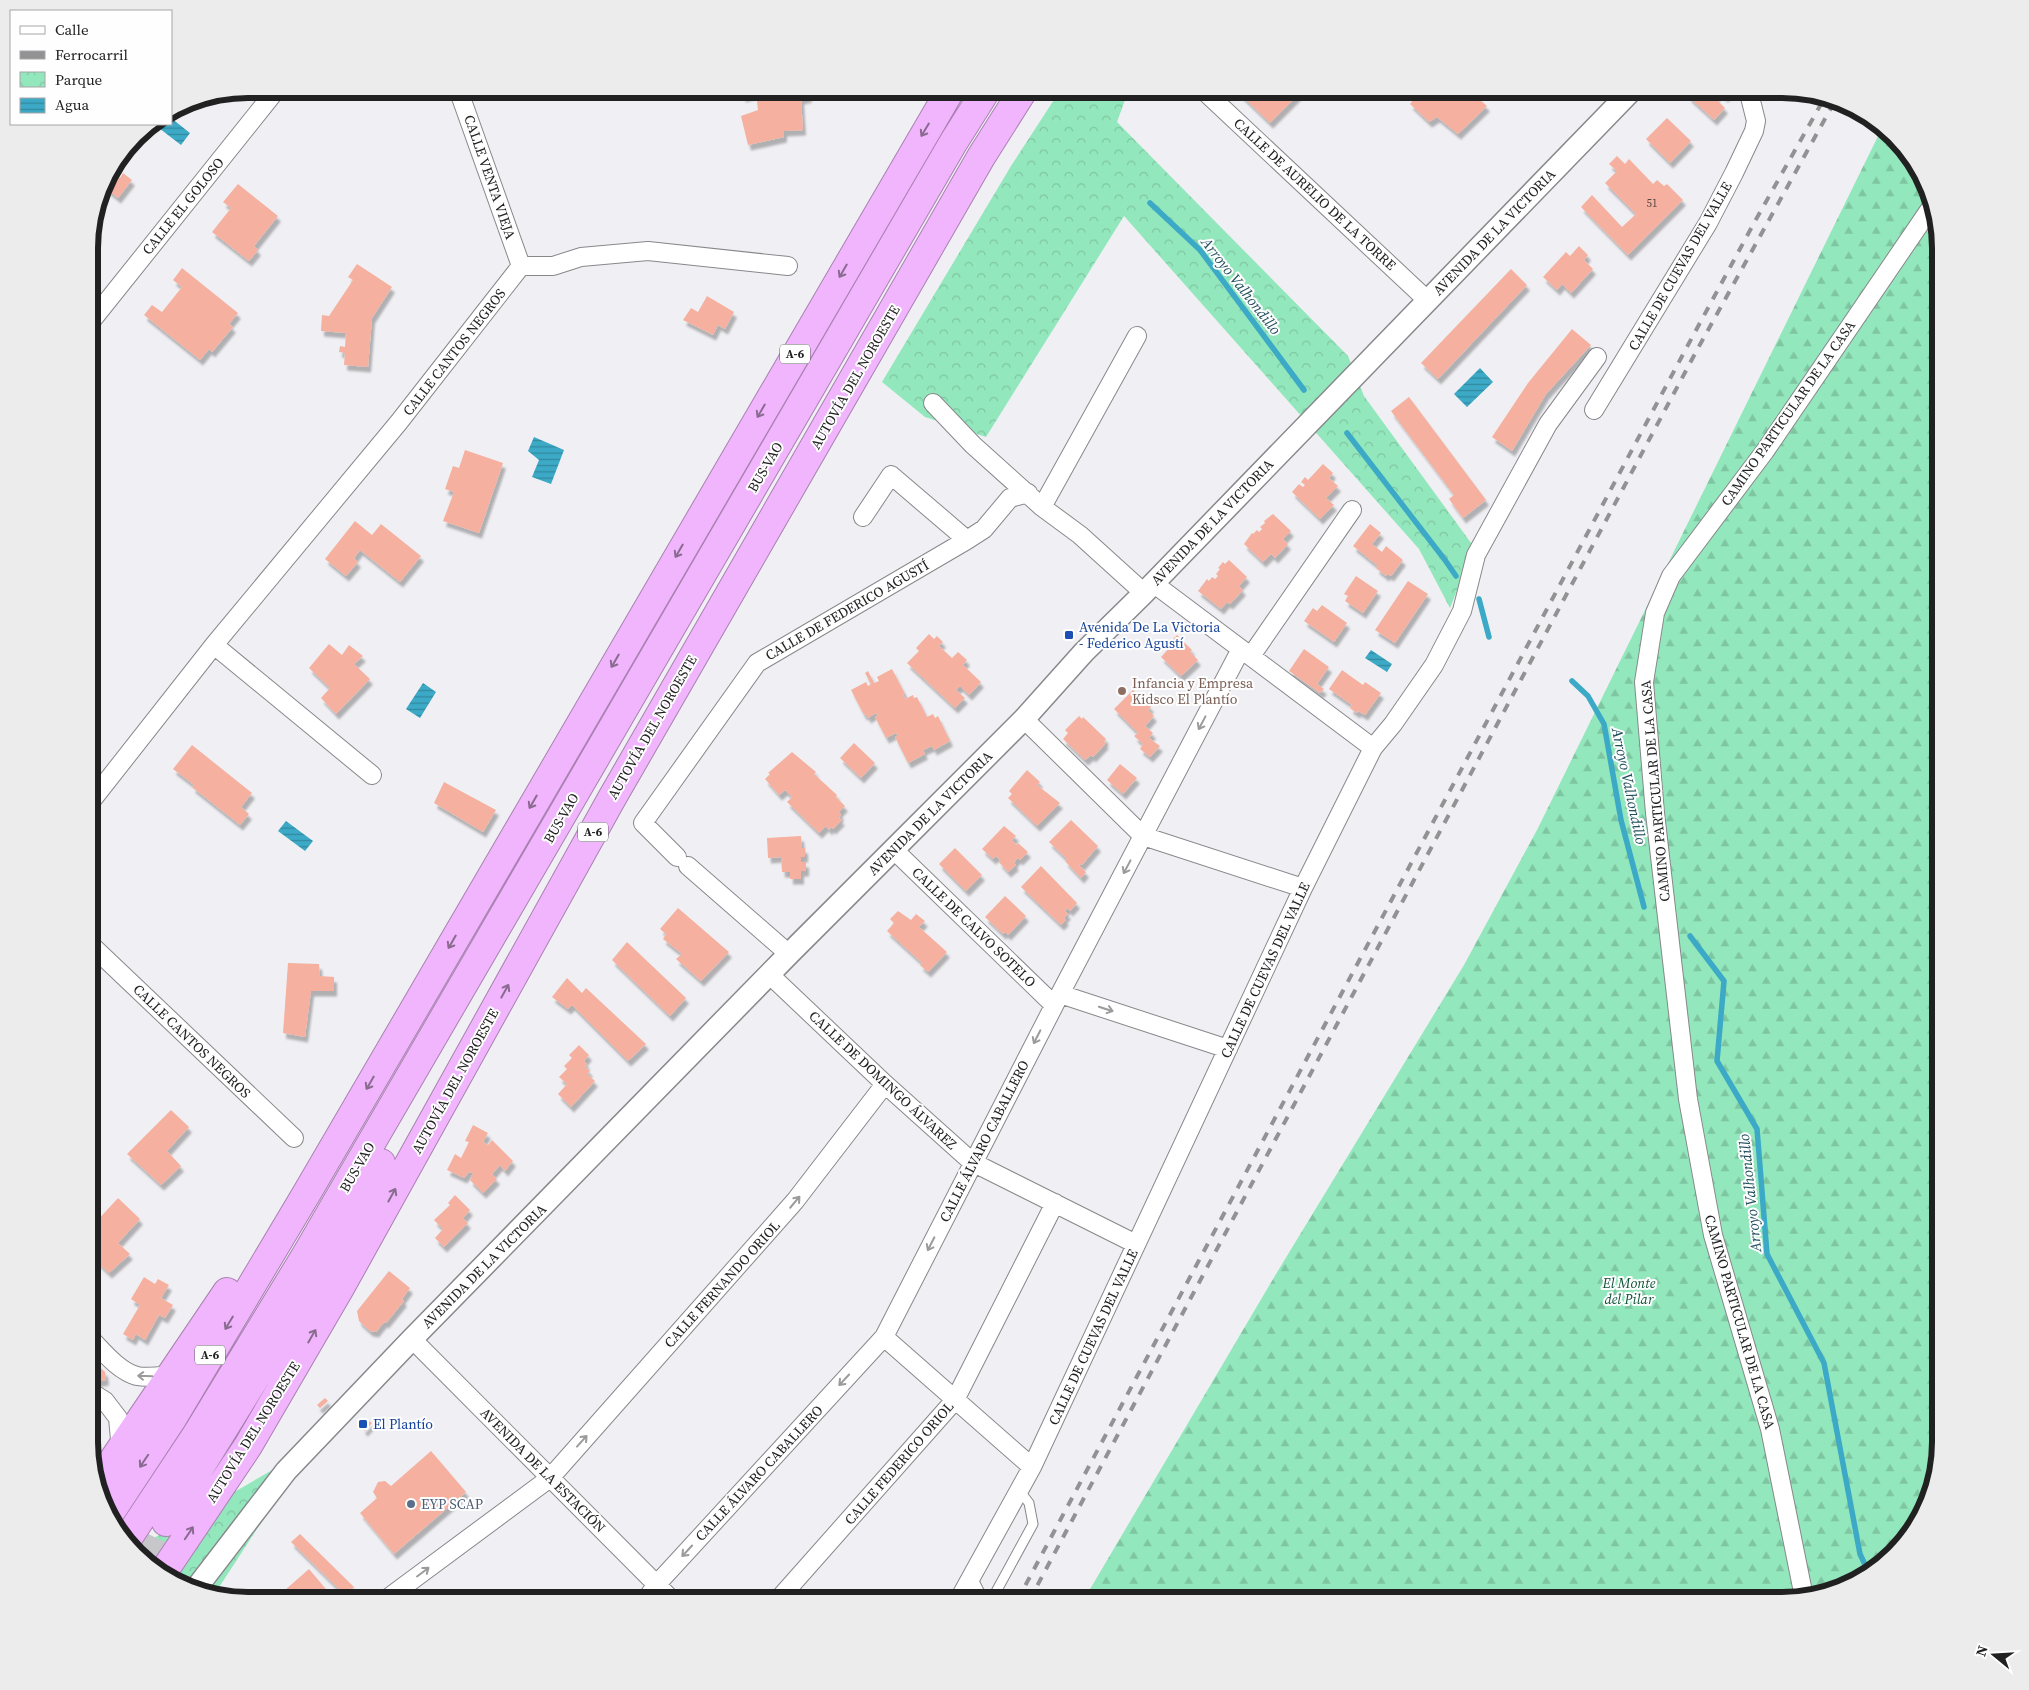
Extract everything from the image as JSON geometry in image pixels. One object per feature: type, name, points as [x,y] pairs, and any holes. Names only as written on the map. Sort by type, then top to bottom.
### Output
[{"type":"highway","name":"A-6","points":[[113,1509],[172,1419],[308,1191],[945,98]]},
{"type":"highway","name":"BUS-VAO","points":[[129,1535],[197,1434],[306,1255],[953,142],[980,98]]},
{"type":"highway","name":"AUTOVÍA DEL NOROESTE","points":[[166,1568],[248,1446],[340,1288],[612,798],[976,166],[1018,98]]},
{"type":"highway","points":[[166,1522],[315,1281],[501,948],[582,782]]},
{"type":"highway","points":[[102,1477],[172,1375],[290,1196],[308,1191]]},
{"type":"street","name":"CALLE EL GOLOSO","points":[[98,313],[270,98]]},
{"type":"street","name":"CALLE VENTA VIEJA","points":[[461,98],[521,266]]},
{"type":"street","name":"CALLE DE AURELIO DE LA TORRE","points":[[1212,98],[1427,300]]},
{"type":"street","name":"AVENIDA DE LA VICTORIA","points":[[199,1585],[286,1471],[412,1339],[789,954],[1024,719],[1084,652],[1149,588],[1427,300],[1618,98]]},
{"type":"street","name":"CALLE DE CUEVAS DEL VALLE","points":[[1594,410],[1708,223],[1734,173],[1754,131],[1756,121],[1750,98]]},
{"type":"street","name":"CAMINO PARTICULAR DE LA CASA","points":[[1803,1591],[1770,1428],[1714,1235],[1688,1099],[1655,813],[1644,682],[1655,613],[1671,576],[1764,450],[1927,213]]},
{"type":"street","points":[[521,266],[553,266],[581,257],[648,251],[788,266]]},
{"type":"street","name":"CALLE CANTOS NEGROS","points":[[98,793],[214,645],[399,422],[521,266]]},
{"type":"street","points":[[1042,507],[1137,336]]},
{"type":"street","name":"CALLE DE CUEVAS DEL VALLE","points":[[963,1592],[1032,1467],[1303,888],[1373,748],[1393,724],[1434,665],[1462,611],[1476,555],[1548,424],[1597,357]]},
{"type":"street","points":[[933,404],[973,444],[1042,507],[1149,588],[1246,653],[1373,748]]},
{"type":"street","points":[[863,517],[891,476],[967,540]]},
{"type":"street","name":"CALLE DE FEDERICO AGUSTÍ","points":[[789,954],[683,862],[643,823],[757,662],[967,540],[984,529],[1010,498],[1028,493]]},
{"type":"street","name":"CALLE ÁLVARO CABALLERO","points":[[652,1592],[884,1337],[972,1162],[1143,836],[1246,653],[1352,510]]},
{"type":"street","points":[[214,645],[372,775]]},
{"type":"street","points":[[1024,719],[1143,836],[1303,888]]},
{"type":"street","name":"CALLE DE CALVO SOTELO","points":[[893,849],[1057,999],[1228,1050]]},
{"type":"street","name":"CALLE CANTOS NEGROS","points":[[98,952],[294,1138]]},
{"type":"street","name":"CALLE DE DOMINGO ÁLVAREZ","points":[[770,975],[885,1084],[972,1162],[1136,1244]]},
{"type":"street","name":"CALLE FERNANDO ORIOL","points":[[396,1592],[550,1478],[795,1201],[885,1084]]},
{"type":"street","name":"CALLE FEDERICO ORIOL","points":[[785,1592],[955,1400],[1055,1203]]},
{"type":"street","points":[[884,1337],[1032,1467]]},
{"type":"street","name":"AVENIDA DE LA ESTACIÓN","points":[[412,1339],[665,1592]]},
{"type":"street","points":[[98,1345],[121,1368],[137,1376],[172,1375]]},
{"type":"street","points":[[98,1396],[105,1401],[118,1418],[120,1450]]},
{"type":"lane","points":[[996,1592],[1033,1524],[1029,1503],[1019,1490]]},
{"type":"lane","points":[[972,1577],[980,1592]]},
{"type":"green space","points":[[1055,98],[1126,98],[1117,122],[1348,356],[1364,396],[1474,547],[1450,608],[1419,549],[1124,216],[986,437],[925,417],[882,382],[1011,166]]},
{"type":"green space","name":"El Monte del Pilar","points":[[1879,134],[1894,148],[1916,181],[1929,218],[1932,247],[1932,1443],[1929,1472],[1924,1491],[1911,1518],[1894,1542],[1873,1562],[1830,1585],[1802,1591],[1088,1592],[1276,1274],[1464,965],[1537,830]]},
{"type":"green space","points":[[309,1449],[218,1589],[199,1585],[181,1577],[164,1567],[139,1547]]},
{"type":"water","points":[[172,119],[190,133],[181,145],[158,127],[161,125],[172,125]]},
{"type":"water","points":[[1480,368],[1493,382],[1467,407],[1454,394]]},
{"type":"water","points":[[534,437],[564,450],[551,484],[532,477],[539,460],[528,451]]},
{"type":"water","points":[[1371,650],[1392,664],[1387,672],[1365,658]]},
{"type":"water","points":[[423,683],[436,692],[420,718],[406,709]]},
{"type":"water","points":[[286,821],[313,841],[305,851],[278,831]]},
{"type":"building","points":[[757,98],[805,98],[801,99],[803,130],[784,131],[784,137],[748,145],[741,116],[758,110]]},
{"type":"building","points":[[1244,98],[1295,98],[1270,123]]},
{"type":"building","points":[[1415,98],[1478,98],[1487,106],[1458,134],[1437,117],[1429,122],[1410,104]]},
{"type":"building","points":[[1690,98],[1715,98],[1725,108],[1714,120]]},
{"type":"building","points":[[1667,118],[1691,141],[1670,163],[1646,139]]},
{"type":"building","points":[[1617,156],[1625,164],[1629,159],[1653,184],[1657,180],[1664,186],[1667,184],[1683,200],[1628,255],[1581,207],[1592,195],[1622,227],[1636,214],[1605,183],[1617,171],[1609,164]]},
{"type":"building","points":[[123,173],[132,180],[118,198],[109,191],[117,175],[120,178]]},
{"type":"building","points":[[238,184],[278,216],[254,246],[258,250],[249,261],[212,232],[231,208],[223,202]]},
{"type":"building","points":[[1579,246],[1588,255],[1584,260],[1593,269],[1571,293],[1562,284],[1557,290],[1543,277],[1566,252],[1570,256]]},
{"type":"building","points":[[357,264],[392,287],[372,318],[368,367],[344,365],[345,353],[339,352],[340,346],[345,347],[346,333],[321,331],[322,315],[329,316],[353,280],[348,277]]},
{"type":"building","points":[[182,268],[238,313],[229,324],[233,327],[212,352],[209,349],[200,360],[144,315],[152,305],[162,312],[182,287],[173,280]]},
{"type":"building","points":[[1511,269],[1527,285],[1438,379],[1421,363]]},
{"type":"building","points":[[707,296],[734,312],[725,329],[718,325],[713,335],[683,320],[691,308],[698,312]]},
{"type":"building","points":[[1572,329],[1591,345],[1546,394],[1512,451],[1492,437],[1528,383]]},
{"type":"building","points":[[1409,397],[1486,500],[1463,518],[1449,499],[1454,495],[1391,411]]},
{"type":"building","points":[[465,450],[503,463],[479,533],[443,521],[454,492],[445,489],[453,466],[459,468]]},
{"type":"building","points":[[1323,464],[1333,473],[1329,478],[1338,486],[1326,498],[1334,505],[1320,519],[1292,492],[1299,484],[1303,487],[1305,485],[1301,482],[1305,477],[1308,480]]},
{"type":"building","points":[[1273,514],[1291,531],[1283,539],[1288,544],[1275,558],[1271,554],[1263,562],[1244,544],[1252,533],[1257,530],[1259,532],[1262,529],[1260,527],[1265,523],[1264,521]]},
{"type":"building","points":[[355,521],[372,535],[381,524],[421,556],[400,582],[360,550],[354,558],[358,562],[346,576],[325,559]]},
{"type":"building","points":[[1370,524],[1381,533],[1372,544],[1382,552],[1386,546],[1403,560],[1391,576],[1388,574],[1386,576],[1376,568],[1378,566],[1353,546]]},
{"type":"building","points":[[1229,560],[1247,577],[1239,586],[1243,590],[1230,604],[1227,602],[1221,609],[1198,591],[1207,579],[1209,581],[1212,577],[1215,579],[1218,576],[1216,574],[1220,569],[1218,568],[1223,562],[1225,564]]},
{"type":"building","points":[[1356,576],[1378,591],[1363,613],[1345,601],[1348,596],[1344,594]]},
{"type":"building","points":[[1408,581],[1428,594],[1395,643],[1375,630]]},
{"type":"building","points":[[1322,605],[1347,623],[1334,642],[1304,621],[1313,608],[1317,611]]},
{"type":"building","points":[[929,634],[934,639],[937,636],[943,642],[939,646],[952,658],[958,652],[967,660],[963,665],[981,682],[969,695],[960,686],[956,690],[965,698],[955,708],[907,663],[919,651],[916,648]]},
{"type":"building","points":[[1177,635],[1192,650],[1190,652],[1198,660],[1181,676],[1161,657],[1173,644],[1171,641]]},
{"type":"building","points":[[329,644],[342,655],[349,645],[363,656],[354,664],[370,679],[336,714],[321,698],[330,688],[309,668]]},
{"type":"building","points":[[1304,649],[1329,667],[1317,684],[1324,689],[1320,693],[1289,671]]},
{"type":"building","points":[[892,669],[905,694],[903,694],[905,699],[913,695],[914,698],[917,697],[927,717],[933,714],[935,718],[938,716],[950,741],[934,750],[932,746],[923,750],[925,754],[908,763],[895,737],[898,736],[896,733],[886,738],[875,717],[878,716],[876,713],[868,718],[866,714],[864,715],[851,690],[866,682],[868,686],[871,684],[865,673],[868,671],[874,683],[879,681],[877,677]]},
{"type":"building","points":[[1342,670],[1363,685],[1365,682],[1381,693],[1365,715],[1358,711],[1357,713],[1350,708],[1352,705],[1329,689]]},
{"type":"building","points":[[1133,690],[1151,707],[1148,710],[1154,716],[1145,726],[1153,733],[1149,738],[1160,746],[1150,757],[1140,749],[1143,744],[1134,736],[1138,733],[1114,709]]},
{"type":"building","points":[[1079,716],[1082,719],[1083,717],[1106,739],[1104,742],[1106,743],[1093,757],[1091,755],[1085,760],[1063,739],[1068,733],[1065,730]]},
{"type":"building","points":[[854,743],[875,763],[861,778],[840,758]]},
{"type":"building","points":[[192,745],[252,793],[241,807],[249,814],[240,825],[192,787],[194,785],[173,769]]},
{"type":"building","points":[[792,752],[816,772],[814,774],[837,795],[836,797],[845,806],[839,812],[841,815],[839,818],[842,820],[833,829],[831,827],[829,830],[826,826],[819,833],[787,802],[792,797],[785,790],[779,795],[765,779],[770,774],[768,773]]},
{"type":"building","points":[[1120,764],[1137,778],[1123,794],[1107,780]]},
{"type":"building","points":[[1027,770],[1040,782],[1037,785],[1060,803],[1037,826],[1008,798],[1012,794],[1009,791]]},
{"type":"building","points":[[444,782],[496,810],[483,832],[434,803]]},
{"type":"building","points":[[1071,820],[1098,846],[1082,865],[1079,865],[1086,872],[1081,878],[1065,861],[1067,859],[1049,842]]},
{"type":"building","points":[[1004,826],[1016,836],[1012,840],[1016,845],[1018,843],[1028,852],[1020,860],[1018,858],[1016,860],[1014,863],[1016,865],[1008,872],[996,856],[993,859],[982,849]]},
{"type":"building","points":[[801,836],[802,848],[805,848],[805,857],[801,857],[801,862],[806,862],[806,871],[801,871],[801,879],[790,879],[790,872],[782,872],[781,857],[768,858],[767,838]]},
{"type":"building","points":[[955,848],[982,875],[966,891],[939,864]]},
{"type":"building","points":[[1041,866],[1077,903],[1070,911],[1067,908],[1065,911],[1068,914],[1064,918],[1066,920],[1061,925],[1021,887]]},
{"type":"building","points":[[1005,896],[1026,916],[1008,935],[1005,932],[1003,934],[985,917]]},
{"type":"building","points":[[678,908],[729,952],[701,981],[676,959],[682,954],[663,939],[666,934],[660,929]]},
{"type":"building","points":[[898,911],[911,920],[916,914],[925,921],[919,927],[947,952],[928,972],[920,965],[922,963],[887,931],[894,923],[890,919]]},
{"type":"building","points":[[627,942],[686,998],[670,1016],[612,960]]},
{"type":"building","points":[[288,963],[319,964],[320,976],[334,977],[334,991],[311,991],[305,1037],[283,1033]]},
{"type":"building","points":[[567,978],[582,993],[586,988],[646,1044],[628,1061],[572,1005],[568,1009],[552,997]]},
{"type":"building","points":[[579,1045],[589,1055],[584,1061],[587,1064],[585,1067],[590,1071],[587,1074],[595,1081],[571,1107],[558,1094],[567,1084],[559,1077],[567,1069],[564,1066],[572,1058],[569,1055]]},
{"type":"building","points":[[171,1110],[189,1127],[167,1151],[181,1166],[161,1185],[127,1154]]},
{"type":"building","points":[[473,1125],[488,1133],[483,1142],[488,1145],[492,1140],[513,1161],[505,1171],[500,1165],[492,1174],[497,1179],[483,1193],[470,1180],[473,1173],[469,1172],[464,1178],[447,1170],[455,1154],[461,1158],[469,1142],[465,1141]]},
{"type":"building","points":[[455,1195],[470,1210],[463,1218],[468,1223],[444,1247],[435,1238],[443,1229],[434,1220],[450,1205],[448,1203]]},
{"type":"building","points":[[118,1198],[140,1219],[118,1243],[130,1254],[109,1273],[98,1263],[98,1220]]},
{"type":"building","points":[[389,1271],[410,1288],[402,1299],[404,1301],[386,1323],[384,1322],[376,1332],[370,1331],[359,1321],[357,1311]]},
{"type":"building","points":[[144,1277],[155,1284],[158,1279],[169,1285],[161,1298],[173,1305],[165,1318],[159,1315],[145,1340],[136,1334],[133,1340],[123,1334],[140,1305],[131,1299]]},
{"type":"building","points":[[98,1365],[105,1372],[106,1380],[98,1382]]},
{"type":"building","points":[[325,1398],[328,1401],[320,1408],[317,1405]]},
{"type":"building","points":[[369,1421],[372,1423],[365,1431],[362,1428]]},
{"type":"building","name":"EYP SCAP","points":[[431,1451],[466,1492],[394,1554],[360,1513],[377,1498],[373,1492],[378,1482],[385,1481],[391,1486]]},
{"type":"building","points":[[300,1534],[354,1587],[350,1592],[342,1592],[291,1542]]},
{"type":"building","points":[[309,1569],[328,1592],[287,1592],[285,1590]]},
{"type":"waterway","name":"Arroyo Valhondillo","points":[[1150,203],[1200,250],[1304,390]]},
{"type":"waterway","name":"Arroyo Valhondillo","points":[[1347,433],[1456,576]]},
{"type":"waterway","name":"Arroyo Valhondillo","points":[[1479,599],[1489,637]]},
{"type":"waterway","name":"Arroyo Valhondillo","points":[[1572,681],[1588,696],[1604,724],[1621,820],[1644,907]]},
{"type":"waterway","name":"Arroyo Valhondillo","points":[[1690,936],[1724,981],[1717,1061],[1757,1129],[1767,1254],[1824,1363],[1860,1554],[1866,1566]]},
{"type":"tunnel","points":[[150,1556],[166,1522]]},
{"type":"railway","points":[[1022,1592],[1688,345],[1822,103]]},
{"type":"railway","points":[[1034,1592],[1697,350],[1832,106]]},
{"type":"place","name":"Avenida De La Victoria - Federico Agustí","points":[[1069,635]]},
{"type":"place","name":"Infancia y Empresa Kidsco El Plantío","points":[[1122,691]]},
{"type":"place","name":"El Plantío","points":[[363,1424]]},
{"type":"place","name":"EYP SCAP","points":[[411,1504]]}]
